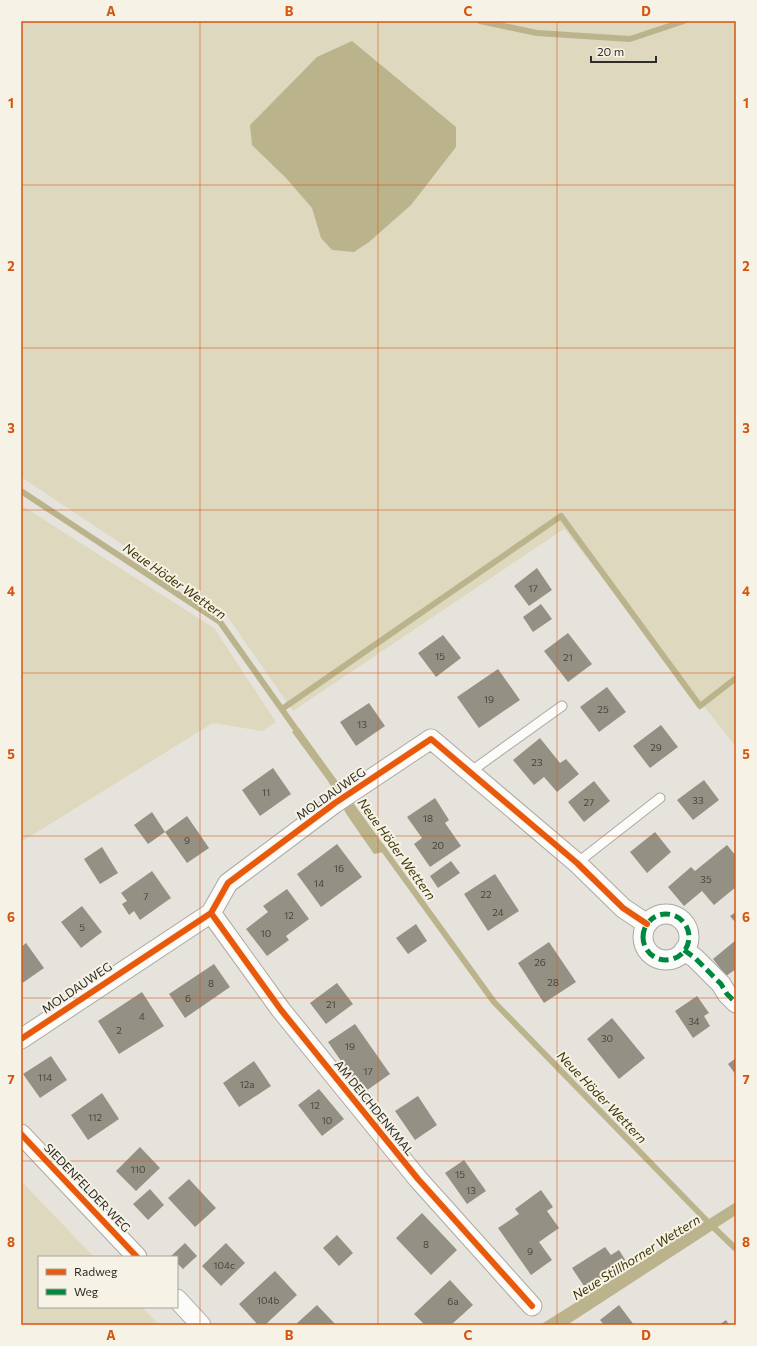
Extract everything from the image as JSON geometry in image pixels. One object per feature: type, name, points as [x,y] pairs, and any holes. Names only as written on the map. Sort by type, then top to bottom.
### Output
[{"type":"street","name":"MOLDAUWEG","points":[[21,1039],[211,913],[228,883],[342,798],[431,739],[577,863],[623,908],[647,924]]},
{"type":"street","name":"AM DEICHDENKMAL","points":[[211,913],[281,1010],[403,1162],[532,1306]]},
{"type":"street","points":[[661,914],[670,914],[678,917],[685,924],[689,932],[689,941],[680,955],[671,959],[662,959],[654,956],[648,950],[644,942],[644,933],[647,924],[653,918],[661,914]]},
{"type":"street","points":[[684,950],[695,958],[721,984],[727,994],[736,1003]]},
{"type":"street","name":"SIEDENFELDER WEG","points":[[21,1134],[136,1256]]},
{"type":"street","points":[[178,1300],[201,1325]]},
{"type":"lane","points":[[470,772],[562,706]]},
{"type":"lane","points":[[577,863],[660,798]]},
{"type":"shaded area","points":[[21,21],[736,21],[736,747],[564,529],[293,711],[225,613],[21,477]]},
{"type":"shaded area","points":[[352,41],[456,127],[456,147],[411,205],[369,242],[354,252],[332,250],[321,238],[312,208],[286,178],[252,145],[250,125],[317,57]]},
{"type":"shaded area","points":[[21,505],[214,628],[276,722],[262,731],[213,723],[21,842]]},
{"type":"shaded area","points":[[299,728],[388,851],[374,854],[347,815],[328,781],[292,732]]},
{"type":"shaded area","points":[[21,1181],[93,1256],[38,1256],[38,1308],[143,1308],[159,1325],[21,1325]]},
{"type":"shaded area","points":[[736,1202],[736,1215],[567,1325],[540,1325]]},
{"type":"building","points":[[537,568],[552,590],[529,606],[514,586]]},
{"type":"building","points":[[541,604],[552,619],[533,632],[523,617]]},
{"type":"building","points":[[568,633],[592,664],[568,682],[544,651]]},
{"type":"building","points":[[443,635],[461,658],[436,677],[418,653]]},
{"type":"building","points":[[498,669],[520,700],[479,728],[457,697]]},
{"type":"building","points":[[607,687],[626,712],[599,732],[580,707]]},
{"type":"building","points":[[369,703],[385,726],[356,746],[340,722]]},
{"type":"building","points":[[661,725],[678,747],[650,768],[633,746]]},
{"type":"building","points":[[540,738],[560,763],[566,759],[579,774],[557,792],[544,777],[534,785],[513,760]]},
{"type":"building","points":[[273,768],[291,794],[260,816],[242,790]]},
{"type":"building","points":[[704,780],[719,800],[693,820],[677,800]]},
{"type":"building","points":[[594,781],[610,801],[584,822],[568,802]]},
{"type":"building","points":[[435,798],[449,820],[445,823],[461,846],[430,867],[414,844],[422,838],[407,817]]},
{"type":"building","points":[[152,812],[165,832],[148,844],[134,825]]},
{"type":"building","points":[[187,816],[209,848],[187,863],[165,832]]},
{"type":"building","points":[[655,832],[671,852],[647,873],[630,852]]},
{"type":"building","points":[[337,844],[362,877],[321,907],[297,874]]},
{"type":"building","points":[[727,845],[736,856],[736,887],[714,905],[702,891],[684,906],[668,887],[691,867],[695,871]]},
{"type":"building","points":[[102,847],[118,873],[100,884],[84,859]]},
{"type":"building","points":[[451,861],[460,873],[438,888],[430,876]]},
{"type":"building","points":[[152,871],[171,898],[140,920],[134,911],[129,915],[122,904],[127,901],[121,893]]},
{"type":"building","points":[[495,874],[519,911],[488,931],[464,894]]},
{"type":"building","points":[[287,889],[309,919],[286,936],[289,940],[267,956],[246,929],[268,912],[263,906]]},
{"type":"building","points":[[82,906],[102,932],[81,948],[61,922]]},
{"type":"building","points":[[736,912],[736,923],[730,916]]},
{"type":"building","points":[[416,924],[427,941],[408,954],[396,938]]},
{"type":"building","points":[[736,940],[736,969],[726,976],[713,959]]},
{"type":"building","points":[[549,942],[576,982],[544,1003],[518,963]]},
{"type":"building","points":[[26,943],[44,968],[21,984],[21,947]]},
{"type":"building","points":[[214,964],[230,987],[185,1018],[169,994]]},
{"type":"building","points":[[337,983],[353,1004],[326,1024],[310,1003]]},
{"type":"building","points":[[142,992],[164,1026],[119,1054],[98,1021]]},
{"type":"building","points":[[697,996],[709,1013],[704,1016],[710,1026],[693,1038],[675,1011]]},
{"type":"building","points":[[612,1018],[645,1058],[619,1079],[587,1039]]},
{"type":"building","points":[[355,1024],[390,1074],[363,1093],[328,1042]]},
{"type":"building","points":[[51,1056],[67,1080],[40,1098],[23,1074]]},
{"type":"building","points":[[736,1058],[736,1075],[728,1064]]},
{"type":"building","points":[[254,1061],[271,1086],[239,1107],[223,1083]]},
{"type":"building","points":[[319,1089],[344,1119],[322,1136],[298,1105]]},
{"type":"building","points":[[102,1093],[119,1119],[88,1140],[71,1115]]},
{"type":"building","points":[[418,1096],[437,1125],[415,1140],[395,1111]]},
{"type":"building","points":[[140,1147],[160,1168],[136,1191],[116,1171]]},
{"type":"building","points":[[464,1160],[486,1191],[467,1204],[445,1173]]},
{"type":"building","points":[[189,1179],[216,1208],[195,1227],[168,1198]]},
{"type":"building","points":[[150,1189],[164,1205],[148,1220],[133,1204]]},
{"type":"building","points":[[541,1190],[553,1207],[547,1211],[559,1228],[539,1242],[552,1260],[531,1275],[498,1228],[519,1214],[515,1209]]},
{"type":"building","points":[[422,1213],[457,1250],[431,1275],[396,1238]]},
{"type":"building","points":[[337,1235],[353,1253],[339,1266],[323,1248]]},
{"type":"building","points":[[185,1243],[197,1256],[183,1269],[178,1264],[178,1256],[171,1256]]},
{"type":"building","points":[[226,1243],[245,1263],[221,1286],[202,1266]]},
{"type":"building","points":[[605,1247],[611,1255],[619,1250],[629,1266],[621,1271],[619,1268],[586,1289],[572,1268]]},
{"type":"building","points":[[275,1271],[297,1295],[265,1325],[258,1325],[239,1304]]},
{"type":"building","points":[[450,1280],[473,1305],[451,1325],[425,1325],[414,1314]]},
{"type":"building","points":[[317,1305],[336,1325],[295,1325]]},
{"type":"building","points":[[619,1305],[634,1325],[604,1325],[600,1320]]},
{"type":"building","points":[[726,1320],[729,1325],[719,1325]]},
{"type":"waterway","points":[[480,21],[537,33],[630,39],[684,21]]},
{"type":"waterway","name":"Neue Höder Wettern","points":[[21,491],[220,622],[300,735]]},
{"type":"waterway","points":[[282,709],[561,516],[700,706],[736,678]]},
{"type":"waterway","name":"Neue Höder Wettern","points":[[381,846],[494,1002],[736,1249]]},
{"type":"marked path","points":[[666,914],[679,918],[685,924],[689,937],[685,950],[679,956],[666,960],[653,956],[647,950],[643,937],[647,924],[653,918],[666,914]]},
{"type":"marked path","points":[[684,950],[695,958],[721,984],[727,994],[736,1003]]},
{"type":"cycle path","points":[[21,1039],[211,913],[228,883],[335,803],[431,739],[577,863],[623,908],[647,924]]},
{"type":"cycle path","points":[[211,913],[281,1010],[418,1179],[532,1306]]},
{"type":"cycle path","points":[[21,1134],[136,1256]]},
{"type":"water label","name":"Neue Stillhorner Wettern","points":[[636,1257]]}]
